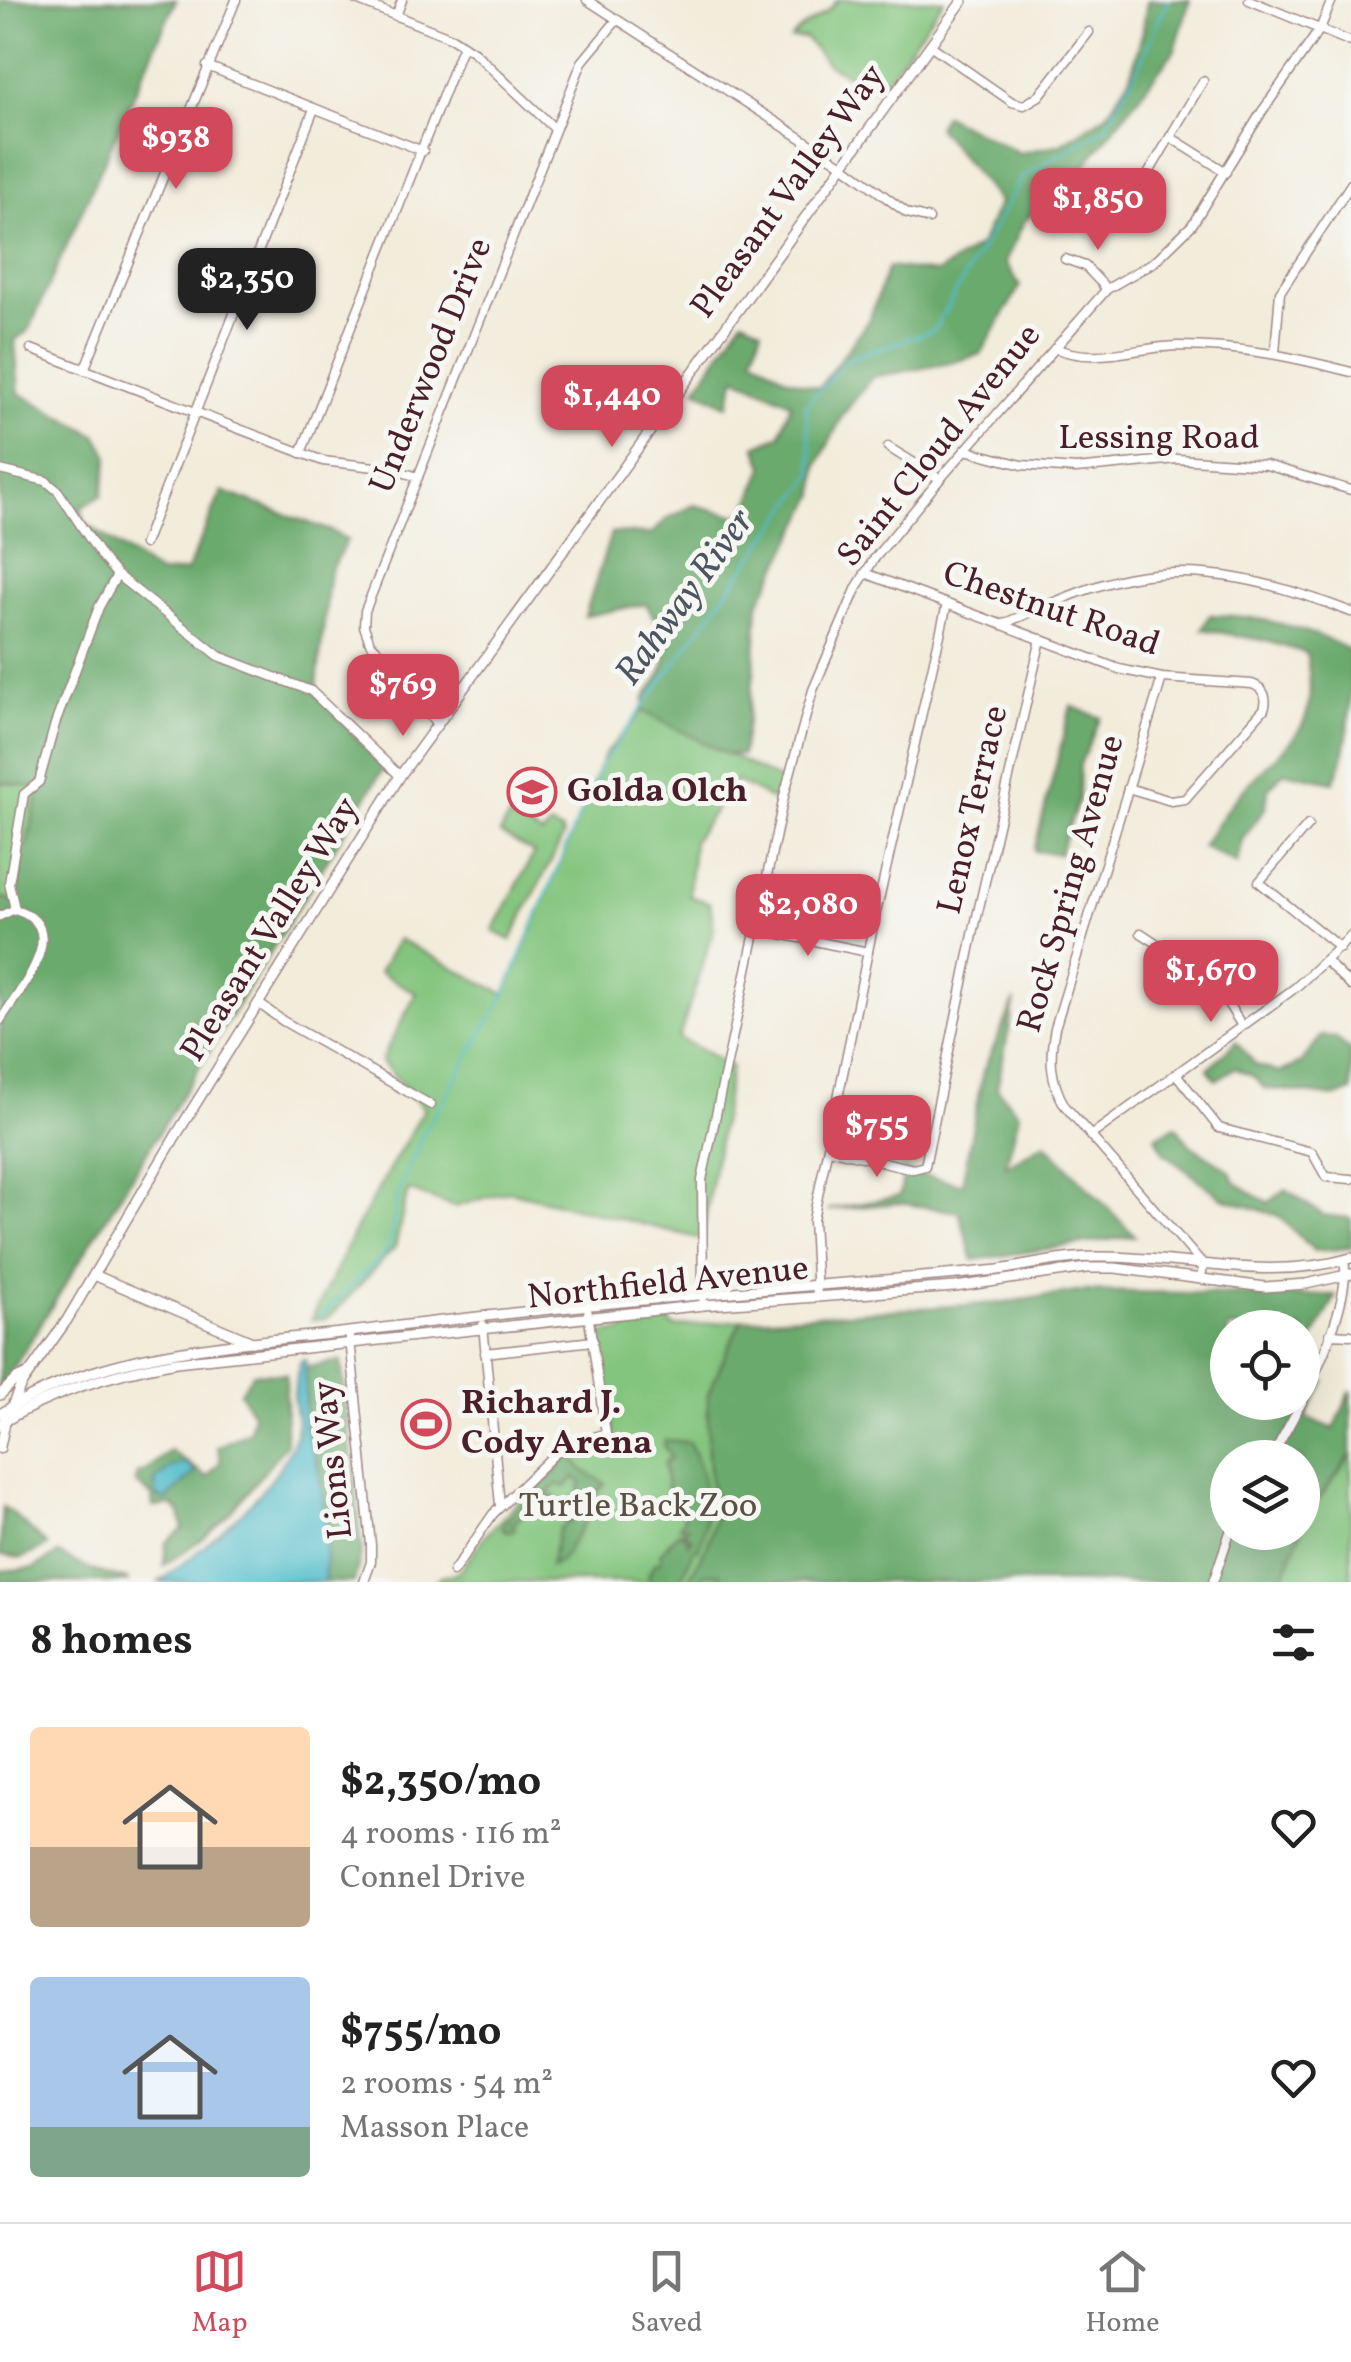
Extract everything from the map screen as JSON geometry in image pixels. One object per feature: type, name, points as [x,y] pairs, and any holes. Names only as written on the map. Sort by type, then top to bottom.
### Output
[{"type":"main road","name":"Pleasant Valley Way","points":[[4,1417],[400,776],[963,0]]},
{"type":"main road","name":"Northfield Avenue","points":[[4,1417],[66,1381],[165,1354],[350,1345],[590,1318],[816,1284],[954,1274],[1092,1257],[1269,1270],[1348,1260]]},
{"type":"main road","name":"Northfield Avenue","points":[[232,1351],[254,1343],[586,1304],[955,1287],[1086,1268],[1265,1286],[1306,1284],[1350,1275]]},
{"type":"main road","points":[[94,1275],[254,1343]]},
{"type":"main road","points":[[0,1395],[16,1378],[31,1372]]},
{"type":"street","points":[[84,370],[236,0]]},
{"type":"street","points":[[356,0],[463,45],[555,129]]},
{"type":"street","points":[[396,16],[402,0]]},
{"type":"street","points":[[587,0],[842,164],[908,213],[928,220]]},
{"type":"street","points":[[1249,0],[1351,42]]},
{"type":"street","name":"Saint Cloud Avenue","points":[[703,1300],[702,1180],[756,929],[813,690],[865,573],[940,479],[1107,289],[1154,262],[1179,240],[1320,29],[1332,0]]},
{"type":"street","name":"Underwood Drive","points":[[437,725],[398,670],[370,643],[364,626],[365,611],[582,62],[617,20]]},
{"type":"street","points":[[930,45],[1012,102],[1024,105],[1039,96],[1089,32]]},
{"type":"street","points":[[301,453],[463,45]]},
{"type":"street","points":[[207,66],[423,151]]},
{"type":"street","points":[[1146,176],[1203,82]]},
{"type":"street","points":[[144,544],[314,110]]},
{"type":"street","points":[[1170,138],[1226,172]]},
{"type":"street","points":[[1275,352],[1280,292],[1351,184]]},
{"type":"street","points":[[1065,260],[1085,266],[1107,289]]},
{"type":"street","points":[[1056,348],[1080,356],[1178,346],[1275,352],[1351,372]]},
{"type":"street","points":[[31,349],[336,465],[392,469],[418,478]]},
{"type":"street","points":[[888,447],[940,479]]},
{"type":"street","name":"Lessing Road","points":[[965,450],[1022,466],[1076,469],[1177,459],[1250,463],[1282,468],[1351,490]]},
{"type":"street","points":[[0,470],[46,481],[58,491],[100,556],[117,574],[219,656],[311,691],[400,776]]},
{"type":"street","name":"Chestnut Road","points":[[865,573],[1118,669],[1162,678],[1252,684],[1261,689],[1266,704],[1185,799],[1171,800],[1128,788]]},
{"type":"street","points":[[1004,624],[1106,584],[1180,573],[1251,580],[1351,612]]},
{"type":"street","points":[[0,1022],[42,950],[42,933],[14,905],[9,883],[24,794],[39,782],[55,724],[99,606],[117,574]]},
{"type":"street","points":[[818,1296],[813,1220],[868,952],[947,604]]},
{"type":"street","name":"Lenox Terrace","points":[[828,1149],[912,1169],[922,1168],[927,1162],[975,925],[1042,639]]},
{"type":"street","name":"Rock Spring Avenue","points":[[1162,678],[1051,1047],[1053,1083],[1090,1136],[1204,1264]]},
{"type":"street","points":[[1308,825],[1259,882],[1340,948]]},
{"type":"street","points":[[0,916],[14,905]]},
{"type":"street","points":[[756,929],[868,952]]},
{"type":"street","points":[[1141,933],[1214,980],[1242,1026]]},
{"type":"street","points":[[1090,1136],[1242,1026],[1351,936]]},
{"type":"street","points":[[1326,960],[1351,986]]},
{"type":"street","points":[[258,1003],[431,1106]]},
{"type":"street","points":[[1176,1074],[1219,1128],[1312,1152],[1326,1177],[1351,1179]]},
{"type":"street","points":[[1181,1263],[1183,1242]]},
{"type":"street","points":[[1320,1358],[1350,1275],[1348,1260]]},
{"type":"street","points":[[1202,1279],[1204,1264]]},
{"type":"street","points":[[453,1572],[500,1507],[563,1446],[606,1434],[586,1304]]},
{"type":"street","points":[[482,1316],[500,1507]]},
{"type":"street","name":"Lions Way","points":[[349,1332],[371,1545],[364,1582]]},
{"type":"street","points":[[1330,1334],[1351,1335]]},
{"type":"street","points":[[485,1352],[593,1341]]},
{"type":"street","points":[[0,1449],[4,1417]]},
{"type":"street","points":[[1213,1582],[1224,1550]]},
{"type":"green space","points":[[0,0],[176,0],[29,330],[15,340],[19,393],[96,435],[109,456],[102,495],[81,508],[85,523],[159,574],[187,571],[222,491],[347,540],[330,571],[316,692],[384,768],[0,1390],[0,898],[14,900],[40,788],[0,782]]},
{"type":"green space","points":[[837,0],[944,0],[879,90],[828,65],[805,38],[791,39]]},
{"type":"green space","points":[[1147,0],[1190,0],[1175,50],[1081,171],[1056,189],[1024,222],[1005,262],[1020,286],[981,354],[872,377],[843,415],[817,467],[816,494],[758,605],[754,674],[742,755],[726,754],[643,711],[645,698],[662,673],[669,644],[646,604],[585,616],[611,533],[651,534],[667,519],[694,505],[738,516],[748,507],[764,467],[756,446],[780,435],[791,403],[736,377],[728,406],[696,389],[743,319],[762,329],[753,356],[786,378],[819,388],[870,318],[888,267],[937,273],[980,245],[999,202],[937,127],[944,115],[1020,153],[1061,144],[1107,114],[1130,78]]},
{"type":"green space","points":[[1210,615],[1283,624],[1351,651],[1347,737],[1334,782],[1284,772],[1268,789],[1266,807],[1242,840],[1237,864],[1202,846],[1237,797],[1301,727],[1310,698],[1310,678],[1306,653],[1202,629]]},
{"type":"green space","points":[[1071,706],[1101,718],[1080,764],[1079,799],[1059,854],[1034,851]]},
{"type":"green space","points":[[643,711],[783,782],[778,803],[736,781],[693,841],[689,896],[710,903],[714,929],[679,1038],[731,1066],[702,1239],[509,1191],[454,1207],[408,1190],[395,1247],[329,1318],[311,1320],[357,1226],[424,1109],[381,1061],[416,993],[379,972],[398,939],[505,994],[605,754]]},
{"type":"green space","points":[[0,782],[40,787],[14,901],[0,898]]},
{"type":"green space","points":[[509,817],[543,835],[550,826],[562,832],[563,837],[511,940],[493,931],[534,853],[500,834]]},
{"type":"green space","points":[[1015,1000],[997,1088],[1019,1114],[1006,1166],[1045,1143],[1135,1236],[973,1260],[959,1212],[899,1203],[827,1210],[900,1196],[904,1171],[962,1184],[983,1071]]},
{"type":"green space","points":[[1321,1036],[1335,1037],[1351,1051],[1351,1091],[1337,1097],[1264,1088],[1254,1077],[1235,1068],[1216,1080],[1208,1069],[1236,1041],[1256,1065],[1279,1073],[1301,1063]]},
{"type":"green space","points":[[1176,1126],[1190,1145],[1229,1170],[1236,1183],[1268,1203],[1286,1189],[1323,1215],[1351,1218],[1351,1248],[1314,1251],[1279,1216],[1222,1198],[1164,1153],[1156,1136]]},
{"type":"green space","points":[[1084,1291],[1336,1296],[1320,1326],[1320,1310],[1210,1310],[1210,1420],[1313,1420],[1334,1429],[1351,1390],[1351,1455],[1320,1497],[1320,1440],[1210,1440],[1210,1550],[1294,1550],[1281,1582],[723,1582],[720,1574],[704,1574],[699,1582],[687,1582],[707,1546],[715,1517],[708,1458],[708,1394],[741,1320],[999,1303]]},
{"type":"green space","name":"Turtle Back Zoo","points":[[667,1320],[674,1327],[741,1320],[708,1394],[708,1458],[715,1517],[707,1545],[743,1582],[435,1582],[441,1576],[458,1573],[483,1538],[567,1450],[614,1434],[598,1334],[623,1331],[631,1324]]},
{"type":"green space","points":[[341,1361],[362,1550],[354,1582],[324,1582],[327,1530],[319,1470],[304,1423],[306,1367]]},
{"type":"green space","points":[[253,1373],[286,1374],[286,1444],[229,1515],[164,1565],[166,1543],[183,1529],[180,1513],[172,1505],[153,1507],[152,1496],[136,1483],[137,1474],[170,1450],[207,1477],[221,1461],[217,1447],[249,1431],[253,1415],[240,1392]]},
{"type":"green space","points":[[665,1440],[689,1442],[700,1468],[705,1495],[702,1537],[680,1582],[651,1582],[648,1576],[654,1564],[662,1561],[660,1554],[678,1532],[688,1543],[692,1538],[682,1531],[688,1527],[679,1526],[683,1513],[669,1506],[664,1463],[671,1457]]},
{"type":"green space","points":[[1351,1455],[1351,1582],[1281,1582],[1294,1550],[1320,1550],[1320,1497]]},
{"type":"green space","points":[[572,1456],[584,1471],[605,1483],[590,1502],[566,1521],[564,1512],[544,1501],[548,1495],[555,1496],[558,1503],[566,1506],[571,1498],[577,1498],[582,1483],[575,1477],[565,1487],[558,1484],[512,1525],[515,1528],[511,1532],[503,1529],[502,1524],[560,1468],[562,1460]]},
{"type":"green space","points":[[3,1507],[48,1546],[22,1558],[0,1555]]},
{"type":"green space","points":[[590,1508],[560,1562],[550,1566],[559,1529]]},
{"type":"green space","points":[[58,1554],[128,1582],[0,1582],[0,1571],[34,1568]]},
{"type":"water","points":[[306,1360],[304,1423],[319,1470],[327,1530],[324,1582],[159,1582],[237,1517],[286,1458],[296,1432],[295,1384],[301,1361]]},
{"type":"water","points":[[186,1462],[195,1473],[165,1500],[156,1495],[155,1481],[171,1467]]},
{"type":"waterway","name":"Rahway River","points":[[320,1317],[383,1256],[390,1244],[398,1193],[422,1136],[505,994],[600,766],[813,474],[806,405],[848,359],[934,330],[1023,176],[1104,129],[1168,0]]},
{"type":"place","name":"Golda Olch","points":[[532,792]]},
{"type":"place","name":"Richard J. Cody Arena","points":[[426,1424]]}]
